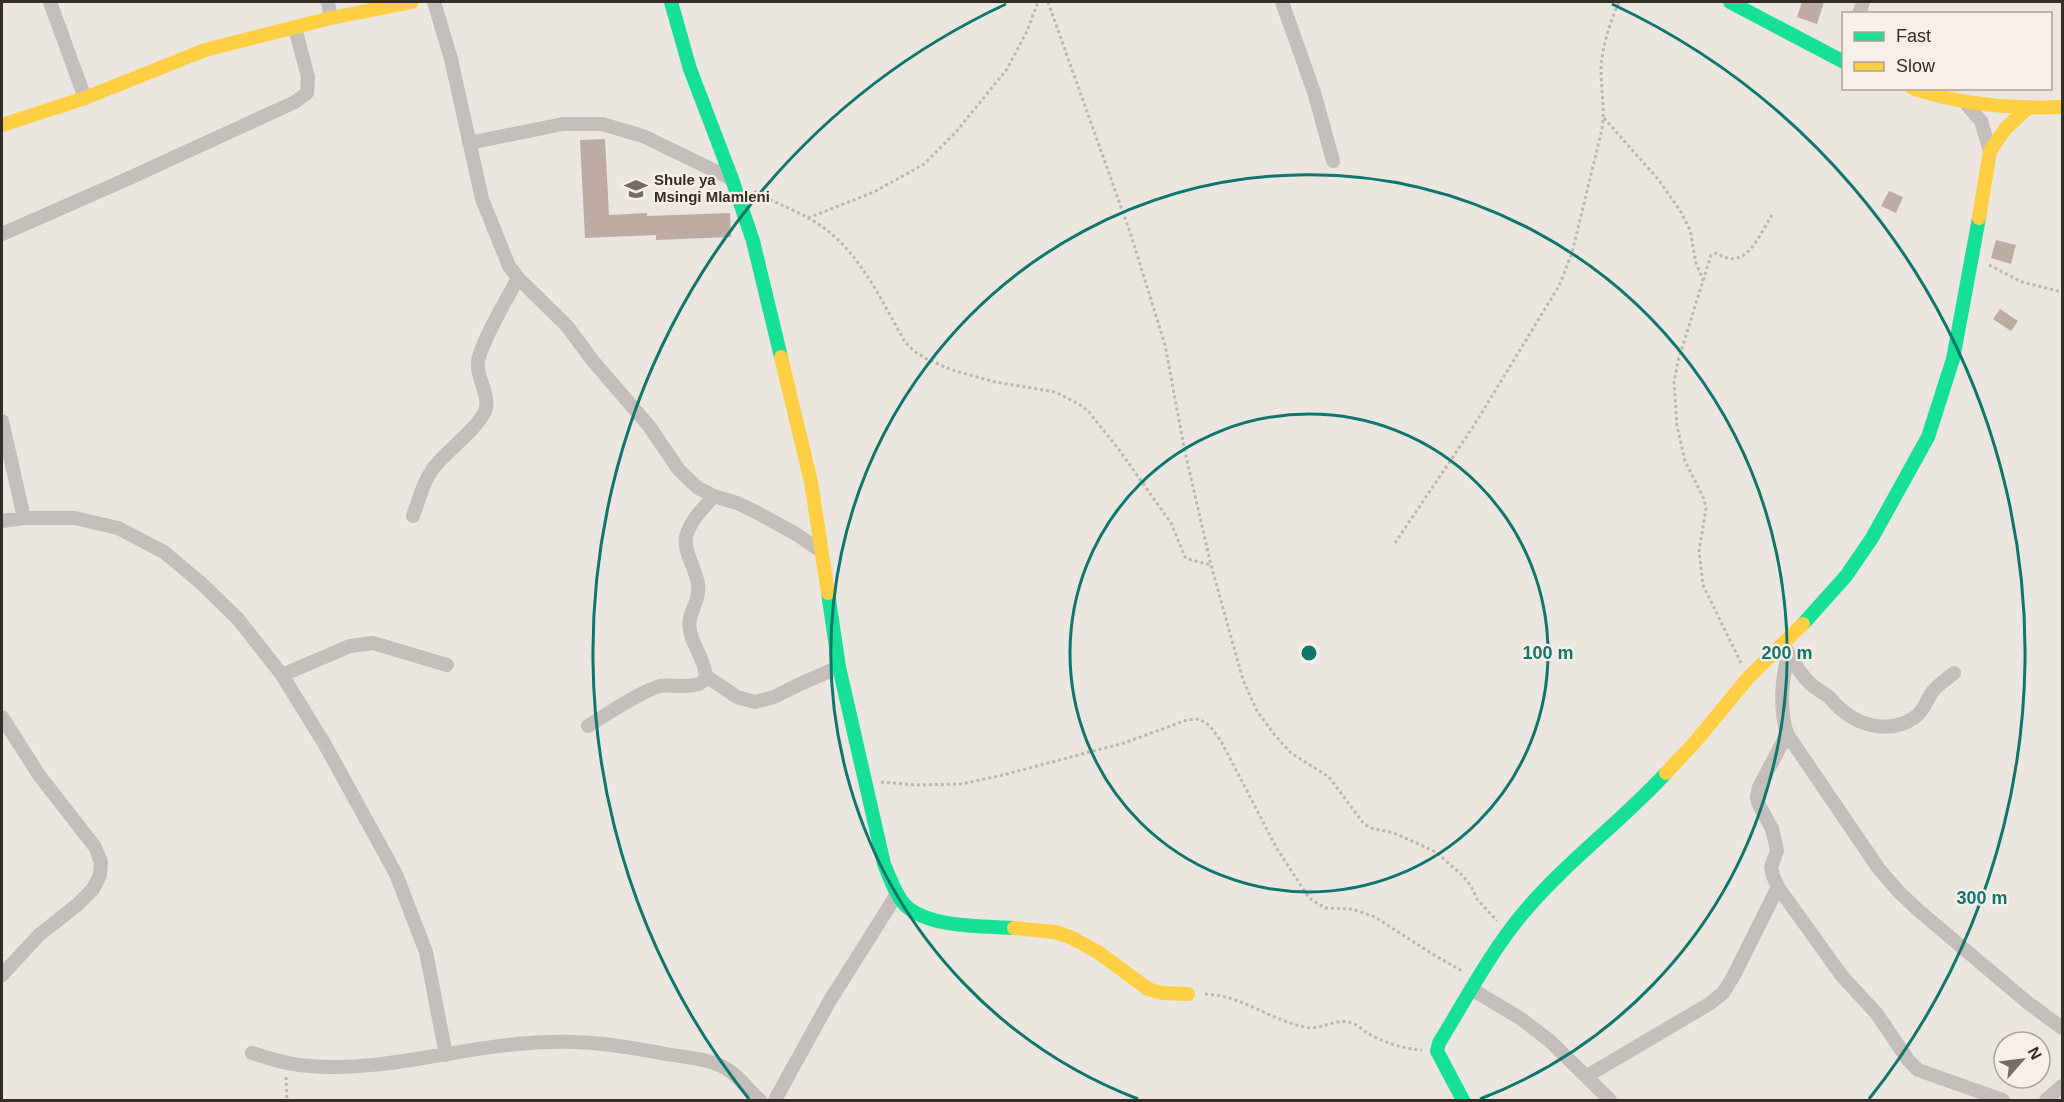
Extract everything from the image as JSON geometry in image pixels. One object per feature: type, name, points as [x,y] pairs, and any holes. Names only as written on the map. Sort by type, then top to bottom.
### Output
[{"type":"street","points":[[50,2],[85,98]]},
{"type":"street","points":[[328,2],[331,18]]},
{"type":"street","points":[[2,125],[85,98],[205,50],[331,18],[412,2]]},
{"type":"street","points":[[434,2],[451,59],[482,200],[508,266],[567,326],[593,361],[650,426],[680,470],[698,488],[714,496],[737,502],[796,534],[821,551]]},
{"type":"street","points":[[671,2],[690,69],[753,241],[812,482],[839,667],[884,864],[897,894],[908,909],[929,919],[986,927],[1055,932],[1070,936],[1111,961],[1149,990],[1170,994],[1188,994]]},
{"type":"street","points":[[1282,2],[1314,92],[1333,161]]},
{"type":"street","points":[[1730,2],[1842,61]]},
{"type":"street","points":[[2,234],[295,102],[307,93],[308,77],[295,28]]},
{"type":"street","points":[[1917,90],[1967,105],[2027,109],[2062,107]]},
{"type":"street","points":[[1463,1101],[1437,1051],[1443,1035],[1509,931],[1535,898],[1667,772],[1748,678],[1785,649],[1839,584],[1866,547],[1896,498],[1928,437],[1953,359],[1973,258],[1990,151],[1982,121],[1967,105]]},
{"type":"street","points":[[1990,151],[2006,128],[2027,109]]},
{"type":"street","points":[[469,143],[563,124],[602,124],[643,136],[732,179]]},
{"type":"street","points":[[413,516],[423,487],[434,468],[486,410],[485,394],[478,378],[478,360],[483,345],[518,278]]},
{"type":"street","points":[[2,421],[24,518]]},
{"type":"street","points":[[714,496],[691,526],[685,541],[698,590],[697,601],[688,623],[706,676],[737,697],[756,702],[774,697],[839,667]]},
{"type":"street","points":[[2,521],[24,518],[75,518],[118,528],[164,552],[201,583],[238,619],[282,675],[324,743],[396,874],[426,952],[446,1055]]},
{"type":"street","points":[[282,675],[350,646],[373,643],[447,665]]},
{"type":"street","points":[[1785,649],[1798,671],[1814,687],[1843,711],[1870,726],[1892,727],[1913,719],[1921,713],[1933,692],[1954,673]]},
{"type":"street","points":[[1785,649],[1781,693],[1787,734],[1879,869],[1918,910],[2027,1002],[2062,1028]]},
{"type":"street","points":[[588,726],[654,688],[670,685],[698,685],[706,676]]},
{"type":"street","points":[[2,717],[39,775],[95,847],[101,862],[100,875],[93,889],[77,905],[39,935],[2,975]]},
{"type":"street","points":[[1787,734],[1756,796],[1772,829],[1775,841],[1777,851],[1771,867],[1778,887],[1842,976],[1877,1014],[1914,1066],[1929,1074],[2003,1101]]},
{"type":"street","points":[[1587,1076],[1709,1004],[1723,993],[1778,887]]},
{"type":"street","points":[[775,1101],[830,1002],[897,894]]},
{"type":"street","points":[[1476,985],[1550,1041],[1610,1101]]},
{"type":"street","points":[[252,1053],[285,1063],[340,1067],[375,1065],[516,1044],[561,1041],[611,1043],[711,1062],[730,1071],[760,1101]]},
{"type":"street","points":[[2046,1101],[2062,1086]]},
{"type":"path","points":[[808,218],[874,192],[924,164],[956,132],[1007,69],[1027,31],[1038,2]]},
{"type":"path","points":[[1048,2],[1131,235],[1165,345],[1185,452],[1211,564],[1243,680],[1257,711],[1291,753],[1329,777],[1364,824],[1371,828],[1394,833],[1436,852],[1463,876],[1485,909],[1509,931]]},
{"type":"path","points":[[1395,543],[1473,427],[1559,286],[1572,253],[1598,150],[1604,118],[1601,67],[1603,52],[1614,11],[1619,2]]},
{"type":"path","points":[[1604,118],[1658,179],[1681,212],[1690,230],[1696,263],[1704,282]]},
{"type":"path","points":[[732,179],[822,226],[849,252],[862,269],[905,342],[914,351],[952,370],[994,382],[1066,396],[1089,412],[1171,523],[1188,560],[1211,564]]},
{"type":"path","points":[[1748,678],[1703,585],[1699,551],[1706,509],[1704,499],[1685,461],[1677,426],[1674,382],[1678,361],[1711,255],[1717,253],[1731,260],[1743,257],[1772,215]]},
{"type":"path","points":[[1973,258],[2022,282],[2062,291]]},
{"type":"path","points":[[865,781],[917,785],[961,784],[1124,743],[1187,720],[1199,719],[1209,725],[1221,741],[1276,847],[1309,898],[1325,908],[1352,909],[1375,917],[1476,985]]},
{"type":"path","points":[[1188,994],[1216,994],[1233,998],[1284,1021],[1308,1028],[1342,1021],[1354,1024],[1369,1034],[1398,1046],[1412,1050],[1437,1051]]},
{"type":"path","points":[[285,1063],[287,1101]]},
{"type":"building","points":[[1802,2],[1824,2],[1817,24],[1797,17]]},
{"type":"building","points":[[605,139],[609,215],[730,213],[731,237],[656,240],[656,235],[585,238],[580,140]]},
{"type":"building","points":[[1889,191],[1903,197],[1896,213],[1881,206]]},
{"type":"building","points":[[1996,240],[2016,245],[2011,264],[1991,258]]},
{"type":"building","points":[[2000,309],[2018,321],[2011,331],[1993,319]]},
{"type":"traffic: fast","points":[[671,2],[690,69],[753,241],[781,357]]},
{"type":"traffic: fast","points":[[1730,2],[1842,61]]},
{"type":"traffic: fast","points":[[1803,624],[1846,576],[1872,538],[1928,437],[1953,359],[1979,218]]},
{"type":"traffic: fast","points":[[828,593],[839,667],[884,864],[901,901],[915,913],[941,922],[1014,928]]},
{"type":"traffic: fast","points":[[1463,1100],[1437,1051],[1439,1043],[1479,976],[1512,927],[1541,893],[1666,773]]},
{"type":"traffic: slow","points":[[2,125],[85,98],[205,50],[331,18],[412,2]]},
{"type":"traffic: slow","points":[[1918,90],[1986,105],[2062,107]]},
{"type":"traffic: slow","points":[[1979,218],[1990,151],[2006,128],[2027,109]]},
{"type":"traffic: slow","points":[[781,357],[811,482],[828,593]]},
{"type":"traffic: slow","points":[[1666,773],[1696,741],[1748,678],[1803,624]]},
{"type":"traffic: slow","points":[[1014,928],[1055,932],[1070,937],[1098,952],[1148,989],[1162,993],[1188,994]]},
{"type":"place","name":"Shule ya Msingi Mlamleni","points":[[636,189]]}]
